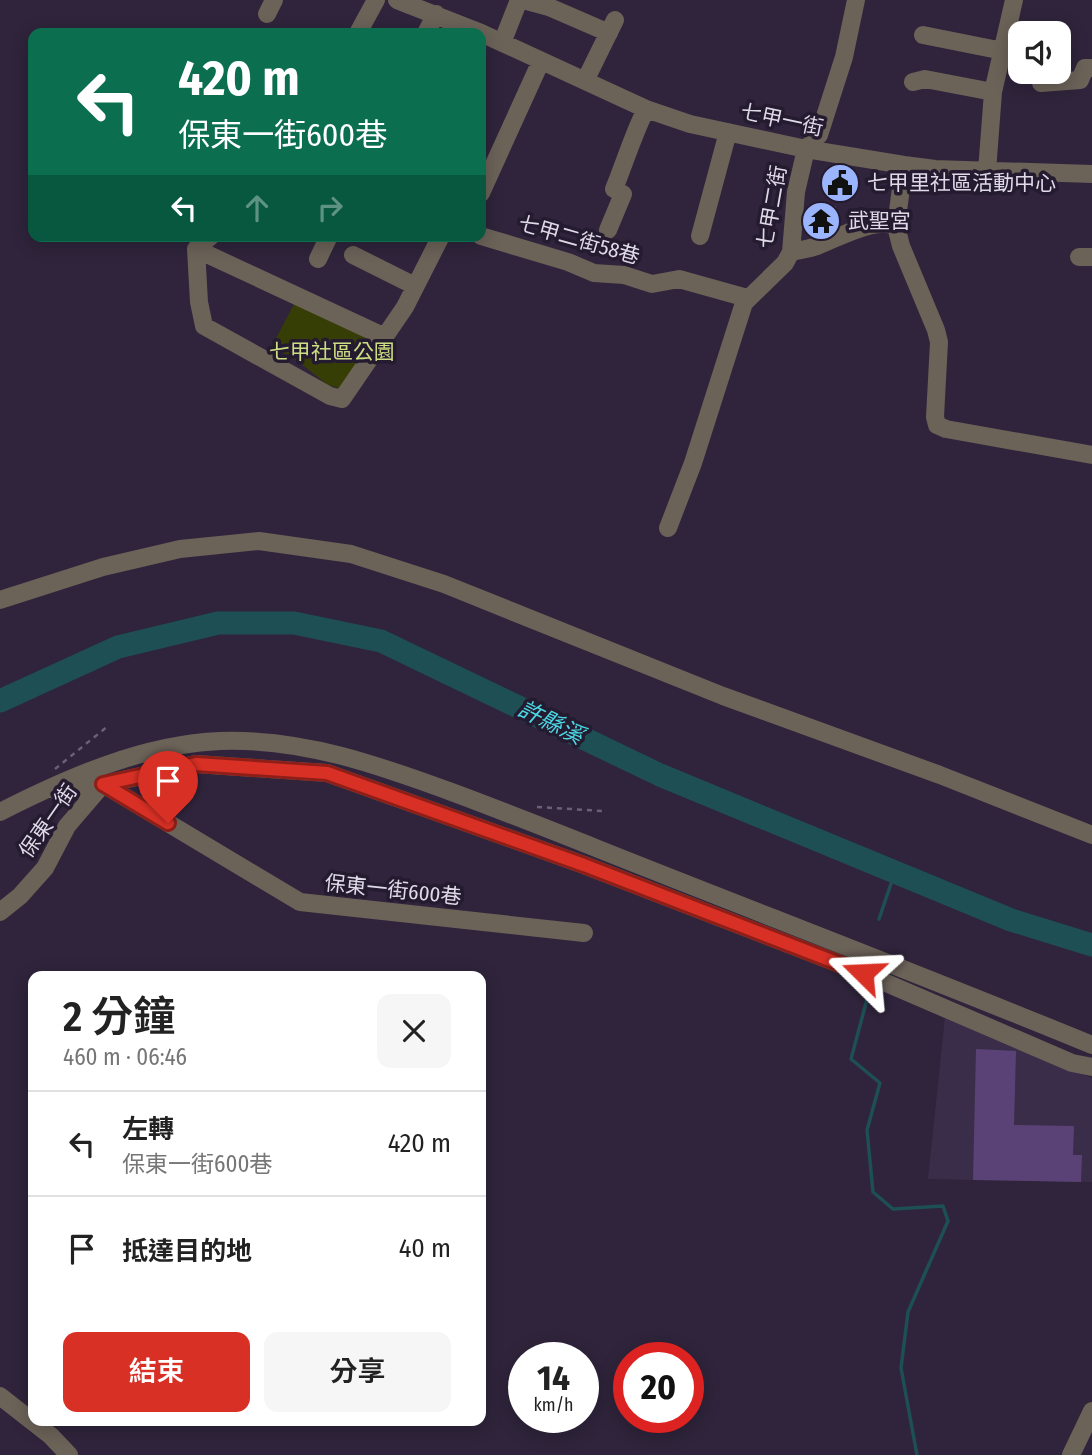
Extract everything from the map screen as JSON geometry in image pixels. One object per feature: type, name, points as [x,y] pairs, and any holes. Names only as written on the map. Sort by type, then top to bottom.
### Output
[{"type":"street","points":[[361,28],[376,0]]},
{"type":"street","name":"七甲一街","points":[[397,0],[469,28]]},
{"type":"street","points":[[502,43],[521,0],[612,26],[584,81]]},
{"type":"street","name":"七甲二街","points":[[668,528],[693,463],[725,357],[747,298],[785,263],[790,252],[796,192],[806,149],[819,135],[844,57],[856,0]]},
{"type":"street","points":[[987,171],[993,92],[1014,0]]},
{"type":"street","points":[[429,28],[436,14]]},
{"type":"street","name":"七甲一街","points":[[486,35],[646,108],[690,124],[806,149],[904,165],[1092,174]]},
{"type":"street","points":[[923,35],[1003,51]]},
{"type":"street","points":[[486,182],[541,61]]},
{"type":"street","points":[[1071,81],[1080,80],[1085,68],[1092,68]]},
{"type":"street","points":[[913,82],[925,79],[993,92]]},
{"type":"street","points":[[608,230],[622,194],[614,189],[629,144],[646,108]]},
{"type":"street","points":[[700,236],[728,132]]},
{"type":"street","points":[[904,165],[895,226],[939,342],[934,418],[937,425],[946,429],[1092,454]]},
{"type":"street","points":[[790,252],[815,247],[858,229],[888,223],[895,226]]},
{"type":"street","name":"七甲二街58巷","points":[[486,237],[594,272],[624,275],[652,284],[678,279],[747,298]]},
{"type":"street","points":[[196,249],[204,242]]},
{"type":"street","points":[[318,259],[326,242]]},
{"type":"street","points":[[196,249],[199,302],[204,326],[330,397],[342,400],[405,307],[433,242]]},
{"type":"street","points":[[196,249],[385,337]]},
{"type":"street","points":[[353,255],[415,286]]},
{"type":"street","points":[[0,600],[103,567],[180,549],[259,541],[351,554],[444,583],[723,696],[940,775],[1092,835]]},
{"type":"street","points":[[0,812],[47,788],[170,747],[221,741],[281,743],[335,753],[385,767],[516,816],[1092,1045]]},
{"type":"street","points":[[47,788],[50,796],[196,764],[327,773],[584,865],[863,973],[1072,1063],[1092,1067]]},
{"type":"street","name":"保東一街","points":[[0,912],[20,896],[45,868],[67,827],[103,784]]},
{"type":"street","name":"保東一街600巷","points":[[103,784],[300,902],[583,933]]},
{"type":"street","points":[[516,816],[584,865]]},
{"type":"street","points":[[0,1396],[28,1418]]},
{"type":"street","points":[[1071,1455],[1092,1411]]},
{"type":"street","points":[[38,1426],[69,1455]]},
{"type":"path","points":[[55,768],[108,726]]},
{"type":"path","points":[[534,807],[603,811]]},
{"type":"shaded area","points":[[945,1017],[1092,1078],[1092,1182],[928,1179]]},
{"type":"green space","name":"七甲社區公園","points":[[295,302],[365,335],[371,344],[345,385],[339,388],[328,385],[272,346]]},
{"type":"building","name":"武聖宮","points":[[808,205],[836,206],[835,226],[807,236]]},
{"type":"building","points":[[976,1049],[1016,1051],[1014,1125],[1074,1126],[1073,1155],[1082,1155],[1081,1182],[973,1180]]},
{"type":"waterway","name":"許縣溪","points":[[0,701],[118,647],[218,623],[294,623],[381,641],[660,775],[1011,920],[1092,945]]},
{"type":"waterway","points":[[879,919],[895,872]]},
{"type":"waterway","points":[[870,988],[851,1059],[880,1083],[867,1130],[873,1192],[893,1209],[943,1206],[948,1221],[908,1312],[901,1368],[917,1455]]},
{"type":"place","name":"七甲里社區活動中心","points":[[840,183]]},
{"type":"place","name":"武聖宮","points":[[821,221]]},
{"type":"route","points":[[168,823],[103,784],[196,764],[327,773],[584,865],[863,973]]}]
